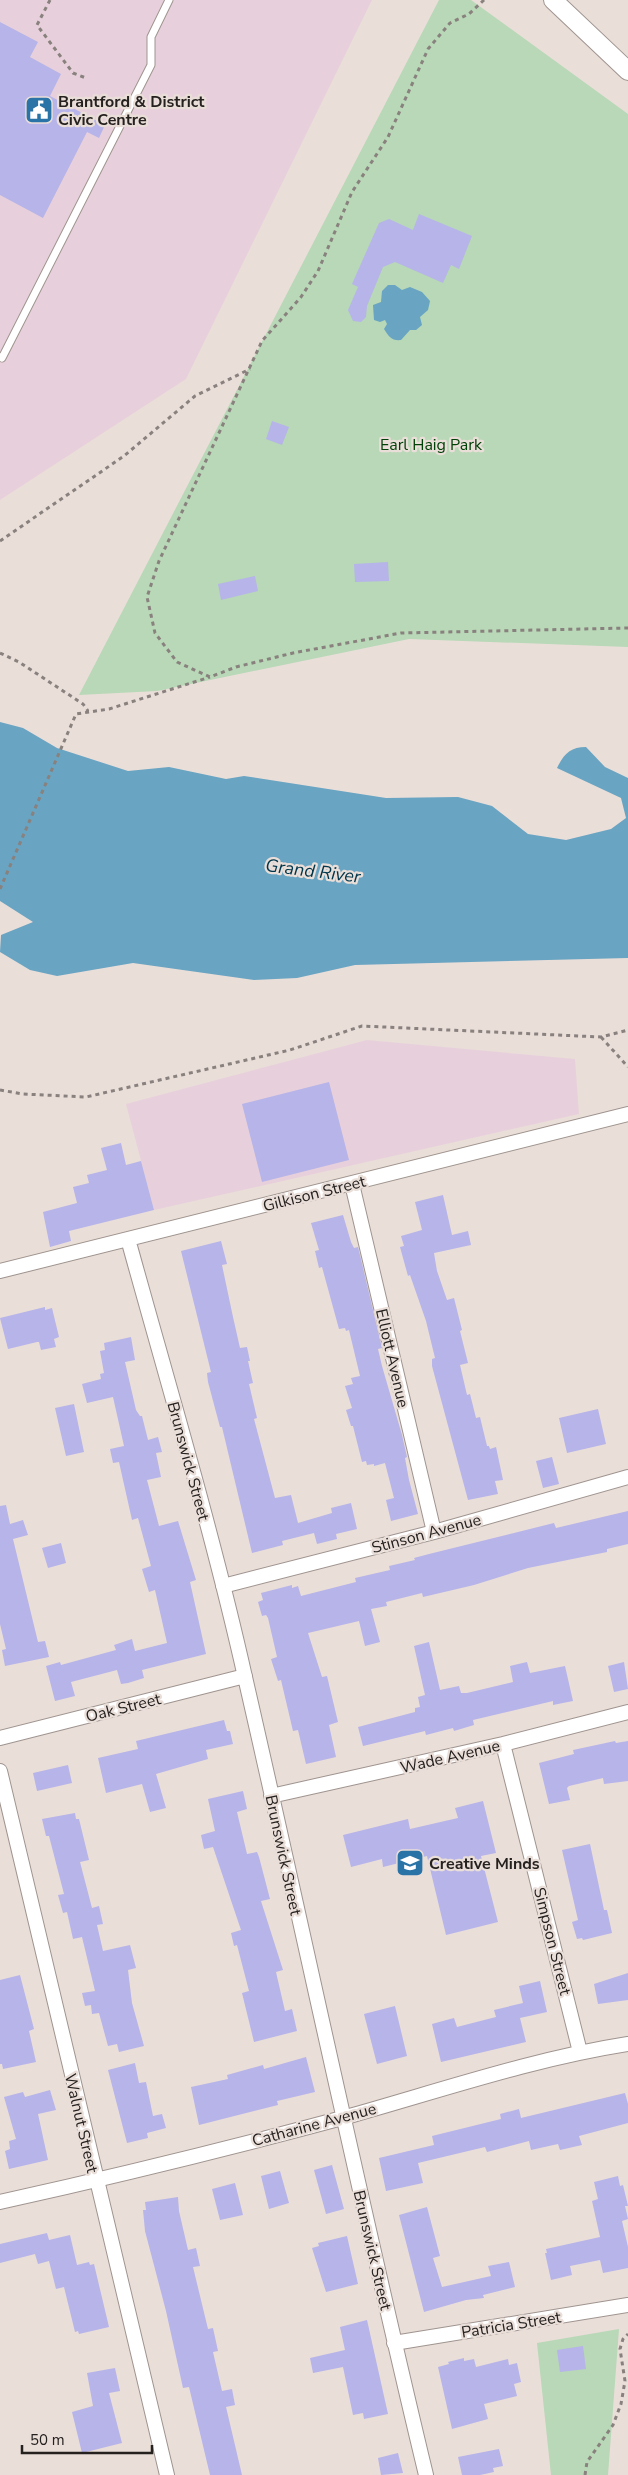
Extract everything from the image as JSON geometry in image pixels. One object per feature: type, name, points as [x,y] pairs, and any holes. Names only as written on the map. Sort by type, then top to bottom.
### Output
[{"type":"street","points":[[553,0],[627,69]]},
{"type":"street","name":"Gilkison Street","points":[[0,1270],[628,1114]]},
{"type":"street","name":"Elliott Avenue","points":[[352,1184],[434,1532]]},
{"type":"street","name":"Brunswick Street","points":[[128,1239],[223,1586],[245,1676],[342,2118],[426,2475]]},
{"type":"street","name":"Stinson Avenue","points":[[223,1586],[434,1532],[628,1477]]},
{"type":"street","name":"Oak Street","points":[[0,1738],[245,1676]]},
{"type":"street","name":"Wade Avenue","points":[[271,1796],[503,1744],[628,1712]]},
{"type":"street","name":"Simpson Street","points":[[503,1744],[580,2052]]},
{"type":"street","name":"Walnut Street","points":[[0,1771],[167,2475]]},
{"type":"street","name":"Catharine Avenue","points":[[0,2202],[96,2180],[342,2118],[580,2052],[628,2044]]},
{"type":"street","name":"Patricia Street","points":[[394,2343],[628,2305]]},
{"type":"lane","points":[[0,357],[2,358],[151,65],[151,36],[169,0]]},
{"type":"path","points":[[50,0],[36,25],[73,73],[86,78]]},
{"type":"path","points":[[210,677],[177,662],[155,633],[147,597],[159,562],[262,341],[301,297],[318,271],[352,192],[388,137],[428,49],[450,23],[469,14],[484,0]]},
{"type":"path","points":[[0,541],[124,456],[195,396],[250,369]]},
{"type":"path","points":[[0,889],[69,734],[68,731],[76,714],[108,709],[236,667],[293,653],[401,633],[628,628]]},
{"type":"path","points":[[0,653],[19,662],[83,704],[88,711]]},
{"type":"path","points":[[0,1090],[23,1094],[86,1097],[290,1050],[362,1026],[601,1037],[628,1030]]},
{"type":"path","points":[[601,1037],[628,1067]]},
{"type":"path","points":[[585,2475],[586,2462],[613,2425],[621,2404],[625,2381],[620,2349],[623,2339],[628,2334]]},
{"type":"shaded area","points":[[0,0],[372,0],[186,379],[0,500]]},
{"type":"shaded area","points":[[367,1040],[575,1059],[579,1114],[154,1210],[126,1104]]},
{"type":"green space","name":"Earl Haig Park","points":[[439,0],[471,0],[628,114],[628,647],[409,639],[157,691],[79,695]]},
{"type":"green space","points":[[619,2329],[608,2475],[551,2475],[537,2343]]},
{"type":"water","points":[[388,285],[395,285],[402,290],[410,287],[422,292],[430,301],[428,310],[420,317],[422,325],[416,330],[410,330],[401,340],[391,338],[384,329],[387,324],[385,320],[380,322],[374,320],[373,305],[381,302],[382,291]]},
{"type":"water","name":"Grand River","points":[[0,722],[23,728],[57,748],[128,771],[169,767],[226,779],[244,776],[386,798],[458,797],[492,806],[528,834],[566,840],[611,829],[626,818],[621,798],[557,768],[568,752],[576,748],[586,747],[605,767],[628,778],[628,958],[355,965],[297,978],[254,980],[133,963],[57,976],[30,970],[0,952],[1,935],[33,922],[0,901]]},
{"type":"building","name":"Brantford & District Civic Centre","points":[[0,22],[38,42],[30,57],[61,74],[50,96],[105,125],[99,138],[87,132],[43,218],[0,195]]},
{"type":"building","points":[[419,214],[472,236],[459,269],[451,265],[443,283],[395,262],[383,267],[367,306],[366,317],[361,322],[353,321],[348,310],[358,287],[352,284],[379,223],[389,219],[413,230]]},
{"type":"building","points":[[272,421],[289,427],[282,445],[266,439]]},
{"type":"building","points":[[388,562],[389,581],[355,582],[354,564]]},
{"type":"building","points":[[255,576],[258,591],[221,600],[218,584]]},
{"type":"building","points":[[329,1082],[349,1160],[262,1182],[242,1104]]},
{"type":"building","points":[[121,1143],[126,1165],[141,1161],[154,1210],[69,1231],[71,1241],[50,1247],[43,1212],[77,1203],[73,1187],[89,1183],[87,1175],[107,1170],[101,1148]]},
{"type":"building","points":[[443,1195],[452,1235],[468,1231],[471,1245],[434,1253],[437,1271],[447,1300],[454,1298],[462,1330],[460,1331],[468,1363],[460,1365],[467,1395],[470,1394],[476,1418],[480,1417],[487,1446],[490,1449],[496,1447],[503,1480],[495,1481],[498,1494],[468,1500],[432,1366],[432,1359],[435,1358],[426,1321],[410,1275],[408,1276],[400,1247],[404,1246],[401,1236],[422,1230],[415,1202]]},
{"type":"building","points":[[343,1215],[351,1242],[354,1248],[358,1247],[382,1348],[378,1349],[402,1435],[407,1457],[405,1458],[409,1480],[418,1514],[391,1521],[386,1500],[394,1498],[385,1463],[374,1466],[374,1464],[367,1465],[366,1461],[362,1462],[353,1426],[351,1426],[346,1410],[352,1408],[345,1386],[353,1384],[351,1378],[360,1376],[349,1330],[346,1331],[345,1328],[339,1329],[322,1267],[319,1268],[315,1251],[319,1250],[311,1223]]},
{"type":"building","points":[[221,1241],[227,1264],[222,1265],[240,1348],[247,1347],[250,1361],[248,1361],[253,1383],[249,1384],[257,1418],[254,1419],[275,1498],[291,1495],[298,1523],[332,1513],[331,1508],[351,1503],[357,1529],[336,1534],[337,1539],[317,1544],[314,1533],[282,1541],[283,1545],[252,1553],[222,1427],[220,1427],[208,1382],[207,1373],[211,1372],[181,1251]]},
{"type":"building","points":[[45,1307],[45,1310],[52,1308],[59,1337],[54,1339],[56,1347],[41,1350],[39,1342],[37,1342],[8,1349],[0,1318]]},
{"type":"building","points":[[131,1337],[135,1360],[125,1362],[136,1410],[142,1416],[148,1440],[158,1437],[162,1452],[156,1453],[161,1477],[147,1480],[159,1526],[178,1521],[196,1580],[190,1582],[206,1654],[142,1670],[144,1678],[128,1683],[121,1684],[117,1670],[71,1682],[75,1696],[55,1701],[46,1666],[60,1662],[61,1665],[116,1650],[114,1645],[132,1639],[135,1651],[167,1643],[155,1590],[149,1592],[142,1569],[151,1566],[138,1518],[132,1520],[119,1462],[113,1463],[110,1449],[124,1446],[113,1397],[87,1403],[82,1384],[101,1379],[100,1374],[104,1373],[100,1351],[105,1350],[104,1343]]},
{"type":"building","points":[[74,1404],[84,1452],[66,1456],[55,1408]]},
{"type":"building","points":[[598,1409],[606,1444],[567,1453],[559,1418]]},
{"type":"building","points":[[552,1457],[559,1484],[543,1488],[536,1461]]},
{"type":"building","points":[[6,1505],[10,1524],[23,1520],[28,1535],[13,1539],[38,1642],[45,1641],[49,1657],[5,1666],[2,1650],[6,1649],[0,1624],[0,1506]]},
{"type":"building","points":[[628,1511],[628,1544],[607,1549],[607,1552],[528,1568],[474,1585],[423,1597],[422,1593],[386,1602],[387,1606],[371,1609],[380,1642],[365,1646],[359,1621],[308,1633],[322,1677],[327,1676],[338,1722],[329,1725],[336,1757],[306,1764],[298,1730],[293,1731],[281,1680],[278,1681],[271,1659],[277,1657],[268,1618],[266,1615],[262,1616],[258,1602],[263,1600],[261,1593],[292,1585],[292,1588],[298,1586],[301,1596],[356,1582],[355,1578],[390,1570],[389,1566],[415,1560],[414,1558],[429,1554],[554,1523],[556,1528]]},
{"type":"building","points":[[61,1543],[66,1563],[48,1568],[42,1548]]},
{"type":"building","points":[[429,1642],[440,1690],[459,1686],[461,1693],[467,1693],[513,1682],[510,1666],[527,1662],[530,1673],[565,1666],[573,1701],[553,1705],[553,1701],[473,1720],[474,1725],[454,1731],[453,1728],[426,1735],[425,1731],[363,1746],[358,1727],[415,1712],[415,1708],[420,1707],[418,1697],[425,1695],[414,1646]]},
{"type":"building","points":[[624,1662],[628,1689],[614,1692],[608,1666]]},
{"type":"building","points":[[224,1720],[227,1731],[230,1731],[233,1744],[206,1750],[208,1759],[156,1774],[166,1808],[150,1812],[142,1784],[106,1793],[98,1758],[138,1749],[136,1741]]},
{"type":"building","points":[[615,1741],[616,1743],[628,1741],[628,1781],[604,1784],[603,1778],[569,1786],[567,1788],[570,1800],[549,1804],[539,1763],[574,1754],[573,1750]]},
{"type":"building","points":[[68,1765],[72,1783],[37,1791],[33,1773]]},
{"type":"building","points":[[243,1791],[247,1809],[237,1812],[247,1854],[257,1852],[259,1857],[270,1899],[261,1901],[283,1970],[276,1972],[285,2011],[292,2009],[297,2031],[254,2042],[242,1993],[249,1991],[237,1945],[234,1946],[231,1933],[241,1930],[213,1847],[204,1849],[201,1835],[215,1831],[208,1799]]},
{"type":"building","points":[[483,1801],[496,1853],[481,1856],[498,1922],[446,1935],[427,1856],[383,1867],[382,1859],[351,1867],[343,1835],[408,1819],[410,1829],[458,1818],[455,1808]]},
{"type":"building","points":[[75,1813],[76,1819],[79,1819],[89,1860],[80,1862],[92,1908],[99,1906],[103,1924],[97,1925],[103,1951],[130,1945],[136,1968],[128,1970],[132,2003],[144,2046],[119,2052],[117,2044],[108,2046],[99,2013],[92,2014],[91,2005],[85,2006],[82,1993],[95,1991],[82,1937],[73,1939],[67,1912],[63,1913],[58,1895],[64,1894],[49,1836],[46,1836],[42,1819]]},
{"type":"building","points":[[590,1844],[604,1910],[607,1910],[612,1933],[583,1940],[582,1938],[577,1939],[572,1922],[578,1920],[562,1850]]},
{"type":"building","points":[[628,1973],[628,2000],[598,2004],[594,1984]]},
{"type":"building","points":[[20,1975],[34,2029],[29,2031],[36,2062],[3,2069],[2,2064],[0,2064],[0,1980]]},
{"type":"building","points":[[540,1981],[547,2012],[520,2018],[526,2042],[441,2062],[432,2024],[454,2018],[457,2027],[496,2017],[494,2010],[523,2003],[519,1986]]},
{"type":"building","points":[[395,2006],[407,2056],[377,2064],[364,2014]]},
{"type":"building","points":[[306,2057],[315,2092],[277,2101],[278,2105],[199,2125],[191,2087],[228,2079],[227,2075],[263,2065],[264,2069]]},
{"type":"building","points":[[135,2063],[139,2083],[146,2082],[153,2116],[162,2114],[166,2128],[147,2133],[148,2138],[127,2143],[108,2070]]},
{"type":"building","points":[[50,2090],[56,2110],[38,2114],[48,2160],[9,2169],[5,2151],[10,2149],[9,2141],[16,2139],[4,2097],[23,2092],[25,2097]]},
{"type":"building","points":[[625,2093],[628,2104],[628,2123],[579,2136],[582,2145],[560,2150],[558,2144],[531,2150],[529,2141],[487,2152],[485,2147],[418,2163],[423,2183],[386,2191],[379,2158],[434,2145],[432,2136],[501,2119],[500,2114],[519,2109],[521,2118]]},
{"type":"building","points":[[332,2165],[344,2209],[326,2214],[314,2170]]},
{"type":"building","points":[[280,2171],[289,2203],[269,2209],[261,2176]]},
{"type":"building","points":[[618,2176],[620,2186],[623,2185],[628,2206],[625,2206],[628,2219],[622,2221],[628,2247],[628,2268],[603,2273],[600,2260],[570,2266],[572,2275],[551,2280],[545,2253],[547,2253],[546,2249],[600,2237],[592,2201],[598,2199],[594,2182]]},
{"type":"building","points":[[235,2183],[243,2215],[220,2220],[212,2189]]},
{"type":"building","points":[[178,2197],[179,2211],[188,2250],[196,2248],[200,2266],[193,2267],[208,2329],[213,2328],[218,2351],[213,2352],[222,2391],[232,2389],[235,2405],[226,2407],[242,2475],[210,2475],[189,2387],[183,2388],[166,2311],[145,2231],[143,2210],[146,2210],[145,2202]]},
{"type":"building","points":[[427,2207],[440,2256],[433,2258],[442,2287],[491,2276],[488,2266],[509,2262],[515,2287],[483,2295],[484,2298],[466,2300],[424,2312],[399,2215]]},
{"type":"building","points":[[47,2233],[49,2240],[70,2235],[77,2265],[89,2262],[90,2265],[94,2264],[109,2327],[79,2334],[78,2331],[75,2332],[64,2287],[56,2289],[49,2261],[38,2264],[35,2254],[0,2263],[0,2244]]},
{"type":"building","points":[[347,2236],[358,2284],[326,2292],[312,2248],[319,2246],[318,2243]]},
{"type":"building","points":[[367,2320],[388,2414],[364,2419],[363,2413],[353,2415],[343,2367],[313,2373],[310,2358],[345,2350],[340,2327]]},
{"type":"building","points":[[583,2346],[586,2369],[560,2372],[557,2350]]},
{"type":"building","points":[[464,2358],[464,2361],[474,2359],[476,2367],[508,2359],[509,2365],[517,2363],[521,2382],[514,2384],[517,2396],[484,2404],[488,2419],[452,2429],[438,2367]]},
{"type":"building","points":[[115,2368],[120,2391],[109,2393],[122,2443],[82,2453],[72,2412],[93,2406],[87,2373]]},
{"type":"building","points":[[499,2449],[503,2466],[493,2468],[494,2472],[480,2475],[462,2475],[458,2457]]},
{"type":"building","points":[[398,2453],[403,2473],[381,2475],[378,2458]]},
{"type":"place","name":"Brantford & District Civic Centre","points":[[39,110]]},
{"type":"place","name":"Creative Minds","points":[[410,1863]]}]
